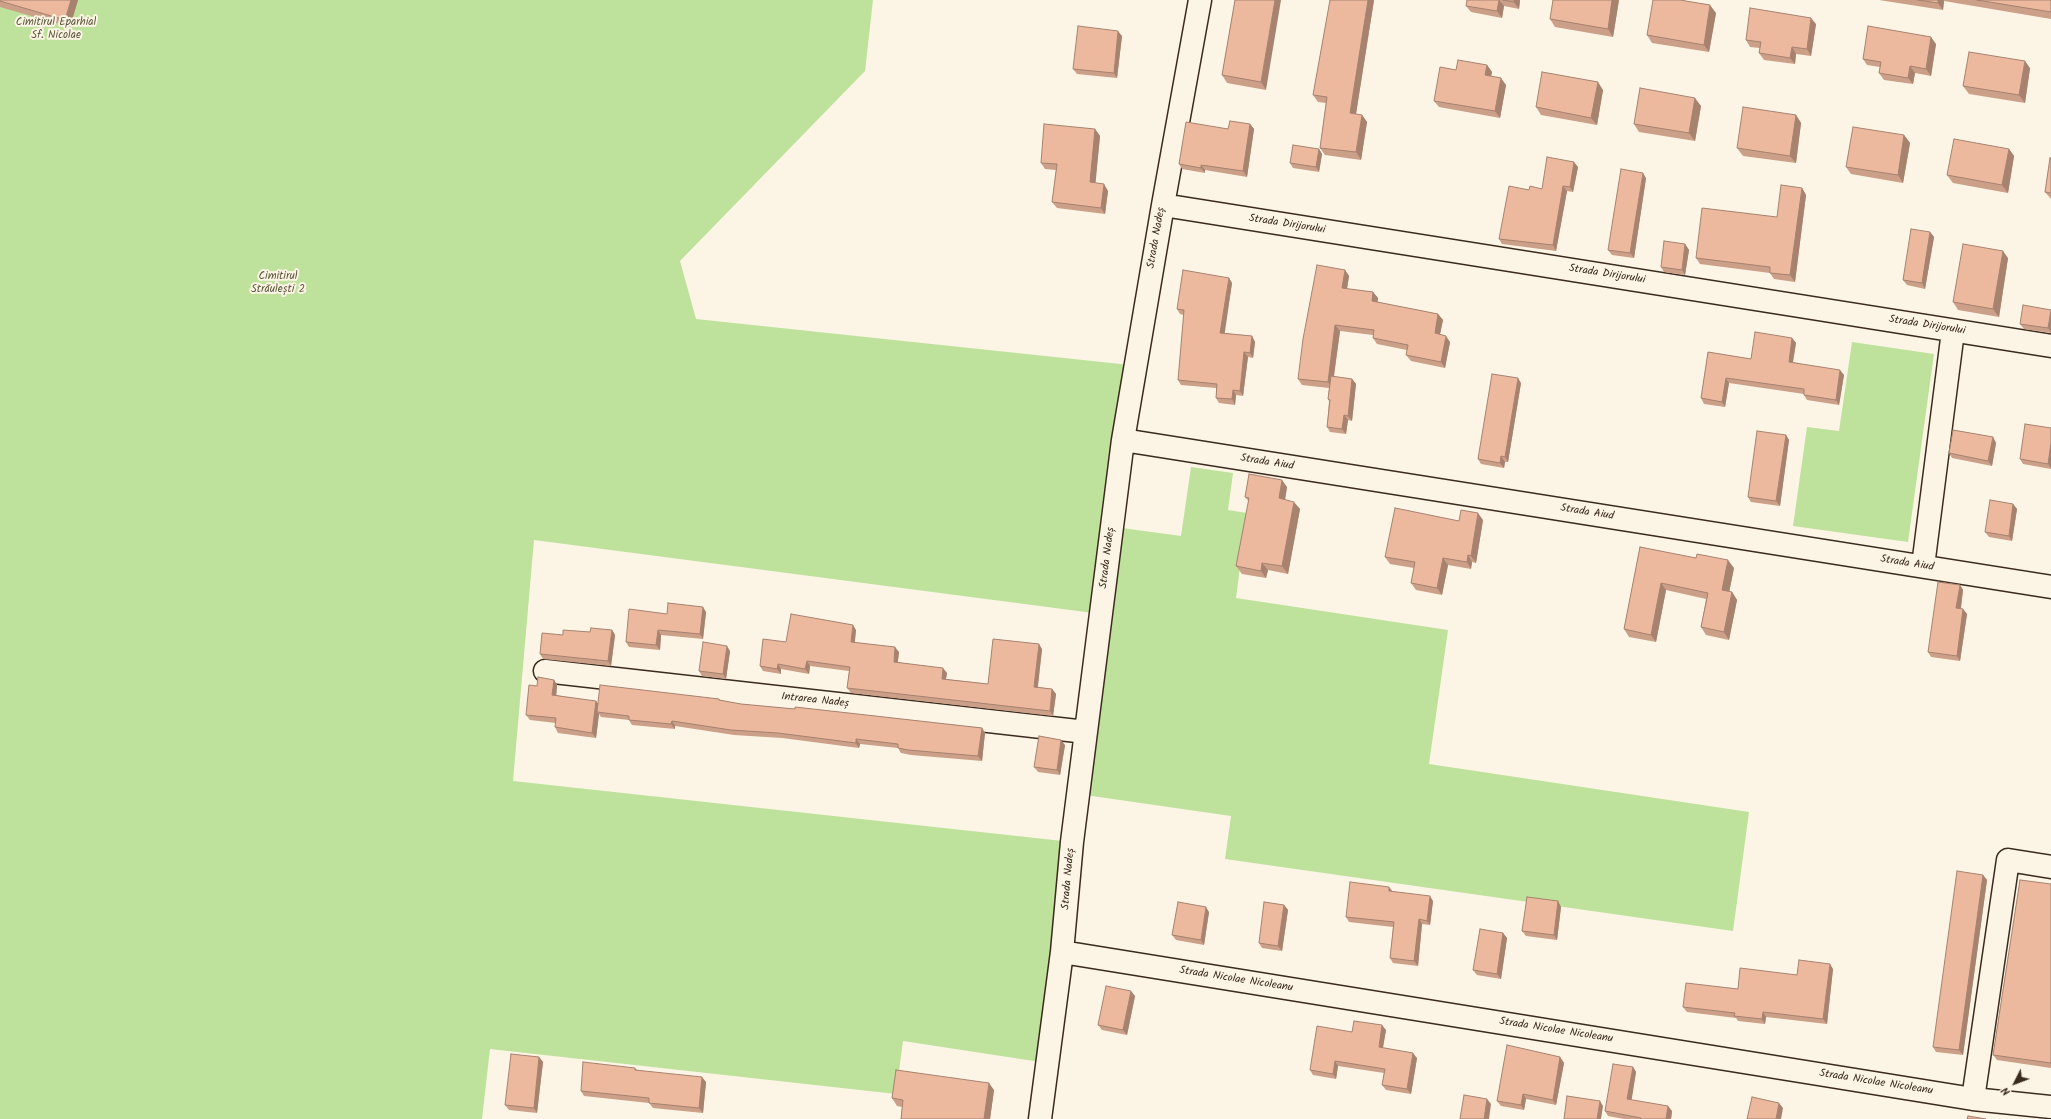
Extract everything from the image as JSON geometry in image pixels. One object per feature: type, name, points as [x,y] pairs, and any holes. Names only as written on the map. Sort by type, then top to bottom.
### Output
[{"type":"street","name":"Strada Nadeș","points":[[1040,1119],[1062,952],[1072,842],[1123,440],[1162,205],[1200,0]]},
{"type":"street","name":"Strada Dirijorului","points":[[1162,205],[2051,346]]},
{"type":"street","points":[[1923,566],[1953,330]]},
{"type":"street","name":"Strada Aiud","points":[[1123,440],[2051,587]]},
{"type":"street","name":"Intrarea Nadeș","points":[[545,671],[1086,732]]},
{"type":"street","points":[[1973,1099],[2008,860],[2051,867]]},
{"type":"street","name":"Strada Nicolae Nicoleanu","points":[[1062,952],[1973,1099],[2051,1107]]},
{"type":"green space","name":"Cimitirul Străulești 2","points":[[0,0],[873,0],[865,71],[680,261],[696,319],[1130,365],[1101,614],[534,540],[513,781],[1072,842],[1047,1063],[903,1041],[896,1094],[490,1049],[482,1119],[0,1119]]},
{"type":"green space","points":[[1852,342],[1934,354],[1908,542],[1793,526],[1807,427],[1839,431]]},
{"type":"green space","points":[[1191,467],[1233,473],[1228,510],[1247,513],[1236,598],[1448,630],[1429,764],[1749,812],[1733,931],[1225,859],[1231,816],[1085,795],[1122,528],[1181,536]]},
{"type":"building","points":[[0,0],[71,0],[65,20]]},
{"type":"building","points":[[1235,0],[1275,0],[1261,82],[1222,75]]},
{"type":"building","points":[[1330,0],[1368,0],[1350,113],[1362,115],[1356,152],[1320,148],[1327,97],[1313,95]]},
{"type":"building","points":[[1467,0],[1499,0],[1497,11],[1466,6]]},
{"type":"building","points":[[1503,0],[1514,0],[1514,2]]},
{"type":"building","points":[[1553,0],[1612,0],[1608,29],[1550,19]]},
{"type":"building","points":[[1653,0],[1680,0],[1710,5],[1704,45],[1647,35]]},
{"type":"building","points":[[1918,0],[1938,0],[1938,3]]},
{"type":"building","points":[[1977,0],[2051,0],[2051,12]]},
{"type":"building","points":[[1750,8],[1811,18],[1807,49],[1792,47],[1790,58],[1759,53],[1761,42],[1746,40]]},
{"type":"building","points":[[1078,26],[1118,31],[1114,73],[1073,69]]},
{"type":"building","points":[[1868,26],[1931,37],[1926,69],[1910,66],[1908,78],[1879,73],[1881,62],[1863,59]]},
{"type":"building","points":[[1969,52],[2025,61],[2019,95],[1963,86]]},
{"type":"building","points":[[1458,60],[1487,65],[1485,75],[1501,78],[1495,111],[1434,101],[1440,67],[1456,70]]},
{"type":"building","points":[[1542,72],[1598,82],[1591,118],[1536,107]]},
{"type":"building","points":[[1640,88],[1695,98],[1689,133],[1634,124]]},
{"type":"building","points":[[1743,107],[1796,115],[1790,156],[1737,148]]},
{"type":"building","points":[[1230,121],[1250,124],[1243,171],[1201,165],[1201,168],[1179,164],[1186,122],[1228,129]]},
{"type":"building","points":[[1044,124],[1095,129],[1090,182],[1104,184],[1101,208],[1052,202],[1057,164],[1041,163]]},
{"type":"building","points":[[1853,127],[1904,135],[1898,175],[1846,167]]},
{"type":"building","points":[[1954,139],[2009,149],[2002,185],[1947,175]]},
{"type":"building","points":[[1293,145],[1319,149],[1316,167],[1290,163]]},
{"type":"building","points":[[1547,157],[1574,162],[1570,187],[1563,186],[1553,245],[1499,239],[1509,186],[1529,190],[1530,186],[1542,189]]},
{"type":"building","points":[[2051,158],[2051,193],[2045,192]]},
{"type":"building","points":[[1621,169],[1643,173],[1630,253],[1608,250]]},
{"type":"building","points":[[1781,185],[1802,188],[1790,275],[1770,273],[1770,267],[1696,258],[1702,208],[1777,217]]},
{"type":"building","points":[[1911,229],[1930,232],[1922,283],[1903,280]]},
{"type":"building","points":[[1664,241],[1685,244],[1682,270],[1661,267]]},
{"type":"building","points":[[1963,244],[2003,251],[1993,309],[1953,302]]},
{"type":"building","points":[[1317,265],[1345,270],[1342,288],[1373,292],[1372,301],[1438,314],[1435,333],[1446,336],[1441,362],[1406,355],[1408,345],[1373,338],[1374,330],[1335,325],[1328,382],[1298,379],[1303,339]]},
{"type":"building","points":[[1183,270],[1229,278],[1220,333],[1252,336],[1250,353],[1244,352],[1240,391],[1233,390],[1232,399],[1216,398],[1217,384],[1178,380],[1184,310],[1177,309]]},
{"type":"building","points":[[2023,305],[2051,310],[2048,328],[2020,324]]},
{"type":"building","points":[[1755,332],[1792,338],[1789,362],[1840,370],[1836,400],[1804,395],[1804,389],[1726,378],[1722,402],[1701,398],[1708,352],[1751,359]]},
{"type":"building","points":[[1492,374],[1518,378],[1505,457],[1501,456],[1500,463],[1478,459]]},
{"type":"building","points":[[1331,376],[1352,379],[1348,416],[1344,415],[1342,429],[1327,427]]},
{"type":"building","points":[[2025,424],[2051,428],[2051,443],[2048,464],[2020,459]]},
{"type":"building","points":[[1953,430],[1993,437],[1988,461],[1949,453]]},
{"type":"building","points":[[1757,431],[1786,435],[1776,501],[1748,497]]},
{"type":"building","points":[[1249,474],[1282,480],[1279,498],[1294,502],[1282,566],[1262,563],[1261,571],[1236,566],[1249,498],[1245,497]]},
{"type":"building","points":[[1990,500],[2013,504],[2009,536],[1985,532]]},
{"type":"building","points":[[1395,508],[1459,521],[1461,510],[1478,513],[1471,556],[1468,555],[1467,562],[1443,558],[1437,588],[1411,583],[1415,562],[1385,557]]},
{"type":"building","points":[[1640,547],[1696,558],[1697,554],[1728,560],[1722,590],[1732,592],[1724,632],[1701,627],[1708,593],[1661,583],[1651,635],[1624,629]]},
{"type":"building","points":[[1938,582],[1960,585],[1956,608],[1963,609],[1957,656],[1928,652]]},
{"type":"building","points":[[668,603],[703,607],[700,634],[658,630],[656,645],[626,642],[629,609],[667,614]]},
{"type":"building","points":[[791,614],[853,625],[851,642],[895,647],[894,662],[943,668],[942,679],[988,684],[993,639],[1039,644],[1034,687],[1052,689],[1050,711],[847,688],[850,667],[807,661],[805,669],[778,664],[777,669],[760,666],[763,639],[786,642]]},
{"type":"building","points":[[591,628],[612,630],[608,661],[540,654],[542,633],[563,635],[563,630],[590,632]]},
{"type":"building","points":[[703,642],[727,646],[723,674],[699,671]]},
{"type":"building","points":[[538,677],[554,680],[552,695],[596,701],[592,733],[555,727],[556,718],[526,715],[529,685],[537,686]]},
{"type":"building","points":[[600,685],[719,699],[741,704],[795,709],[795,707],[982,728],[978,756],[908,750],[898,748],[898,744],[856,739],[856,743],[778,733],[731,730],[672,721],[671,724],[629,720],[629,716],[597,712]]},
{"type":"building","points":[[1039,736],[1061,740],[1057,770],[1034,767]]},
{"type":"building","points":[[1957,871],[1983,875],[1959,1050],[1933,1047]]},
{"type":"building","points":[[2020,880],[2051,884],[2051,1063],[1993,1055]]},
{"type":"building","points":[[1350,882],[1389,887],[1389,891],[1430,896],[1427,921],[1419,919],[1414,961],[1390,958],[1394,922],[1346,917]]},
{"type":"building","points":[[1527,897],[1558,901],[1554,935],[1522,931]]},
{"type":"building","points":[[1178,902],[1206,907],[1201,940],[1172,935]]},
{"type":"building","points":[[1264,902],[1284,905],[1278,946],[1259,943]]},
{"type":"building","points":[[1480,929],[1503,933],[1497,974],[1473,970]]},
{"type":"building","points":[[1799,960],[1830,964],[1823,1019],[1763,1012],[1762,1019],[1734,1016],[1735,1013],[1683,1007],[1686,983],[1738,989],[1740,968],[1797,975]]},
{"type":"building","points":[[1106,986],[1131,991],[1123,1030],[1098,1025]]},
{"type":"building","points":[[1354,1021],[1382,1025],[1379,1047],[1413,1053],[1407,1089],[1382,1085],[1385,1069],[1335,1061],[1333,1074],[1310,1070],[1317,1026],[1352,1032]]},
{"type":"building","points":[[1507,1045],[1560,1057],[1553,1100],[1523,1094],[1521,1105],[1497,1101]]},
{"type":"building","points":[[511,1054],[539,1057],[534,1108],[505,1105]]},
{"type":"building","points":[[583,1062],[635,1068],[635,1070],[702,1077],[699,1108],[649,1103],[649,1098],[581,1091]]},
{"type":"building","points":[[1613,1064],[1633,1067],[1627,1099],[1668,1106],[1666,1119],[1641,1119],[1605,1111]]},
{"type":"building","points":[[896,1070],[989,1083],[984,1119],[901,1119],[903,1100],[892,1098]]},
{"type":"building","points":[[1464,1095],[1487,1099],[1484,1119],[1460,1119]]},
{"type":"building","points":[[1567,1096],[1600,1101],[1597,1119],[1564,1119]]},
{"type":"building","points":[[1752,1097],[1779,1103],[1776,1119],[1747,1119]]},
{"type":"building","points":[[1968,1116],[1986,1119],[1967,1119]]},
{"type":"park label","name":"Cimitirul Eparhial Sf. Nicolae","points":[[56,29]]}]
